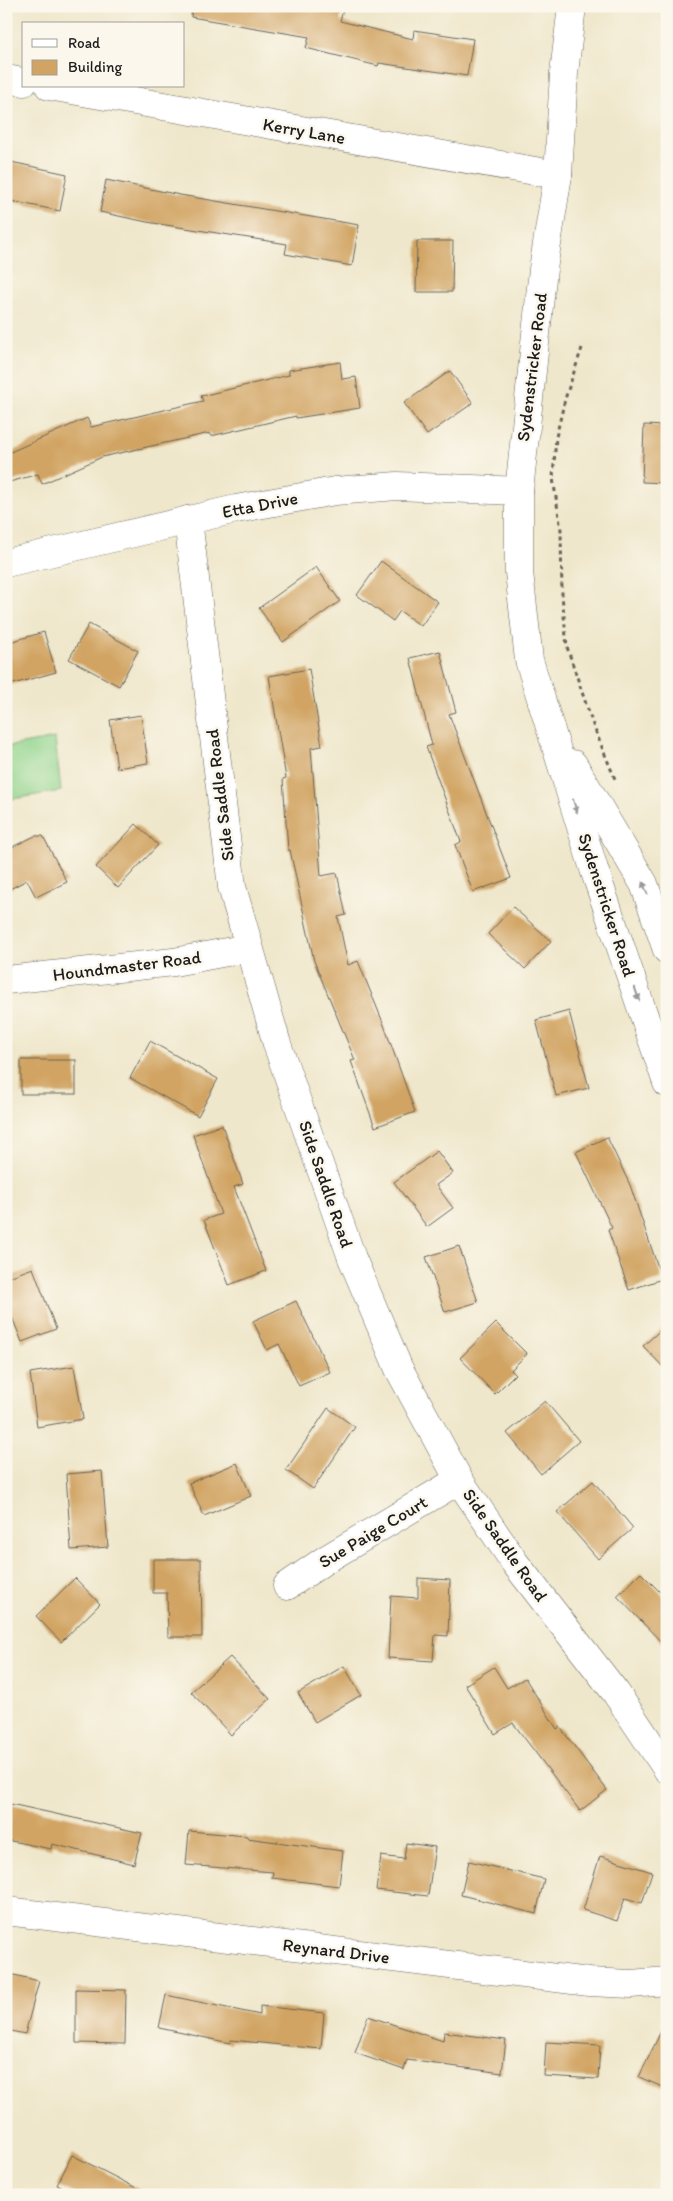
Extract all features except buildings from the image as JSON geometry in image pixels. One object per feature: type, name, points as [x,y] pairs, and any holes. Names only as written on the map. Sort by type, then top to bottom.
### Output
[{"type":"street","name":"Sydenstricker Road","points":[[572,6],[564,74],[558,175],[542,279],[519,490],[519,572],[529,660],[594,869],[667,1083]]},
{"type":"street","points":[[6,79],[22,82]]},
{"type":"street","name":"Kerry Lane","points":[[60,88],[558,175]]},
{"type":"street","name":"Etta Drive","points":[[6,564],[236,508],[335,491],[396,486],[519,490]]},
{"type":"street","name":"Side Saddle Road","points":[[188,520],[232,887],[277,1044],[352,1258],[400,1369],[459,1480],[515,1563],[616,1693],[667,1769]]},
{"type":"street","name":"Sydenstricker Road","points":[[550,726],[644,884],[667,950]]},
{"type":"street","name":"Houndmaster Road","points":[[6,980],[174,962],[248,948]]},
{"type":"street","name":"Sue Paige Court","points":[[287,1586],[325,1560],[459,1480]]},
{"type":"street","name":"Reynard Drive","points":[[6,1911],[589,1982],[631,1984],[667,1981]]},
{"type":"path","points":[[582,348],[565,399],[556,437],[553,478],[561,530],[562,595],[567,647],[593,724],[618,786]]},
{"type":"green space","points":[[55,738],[61,791],[6,800],[6,747]]}]
